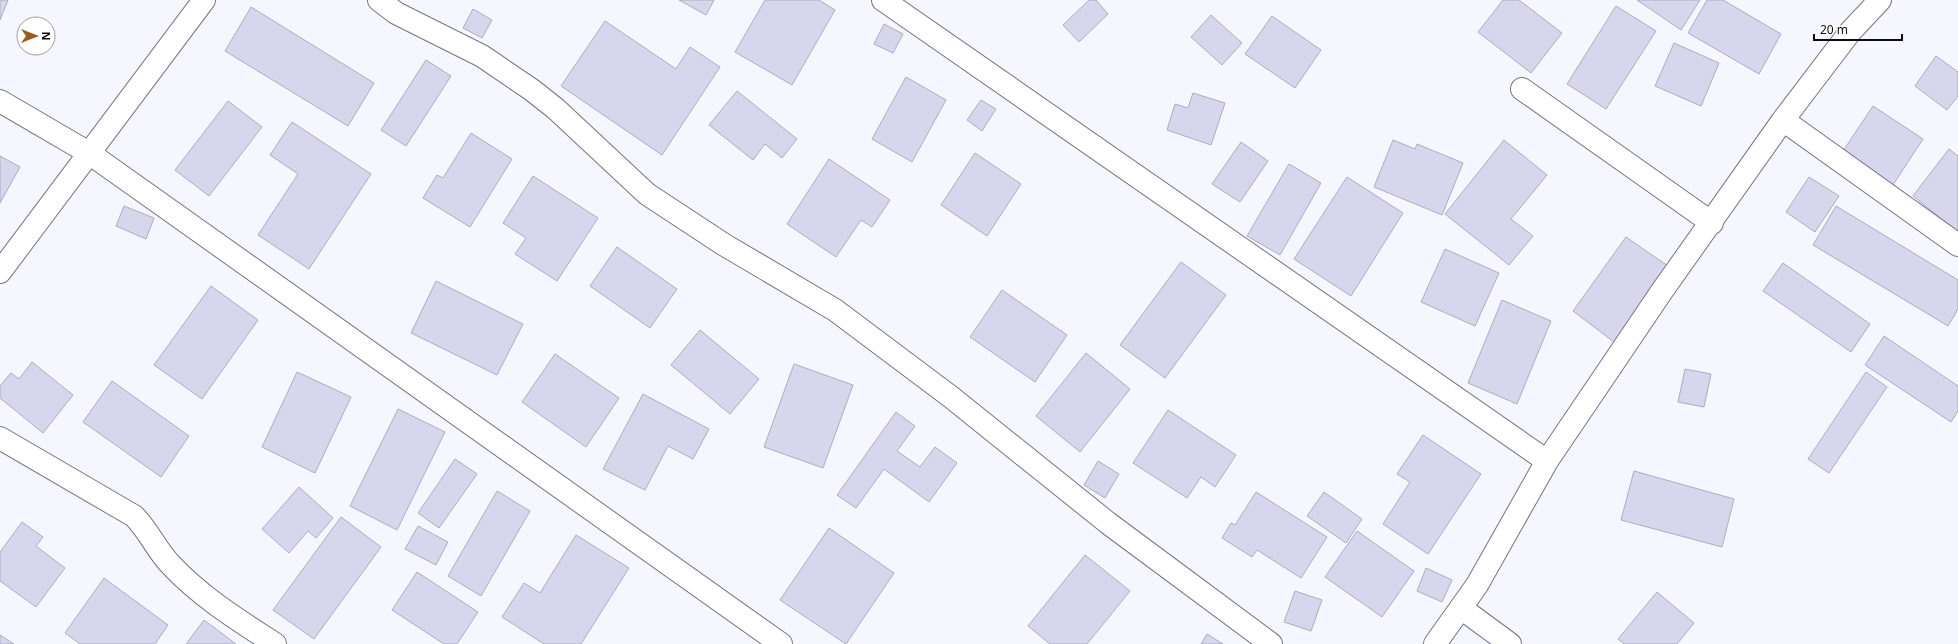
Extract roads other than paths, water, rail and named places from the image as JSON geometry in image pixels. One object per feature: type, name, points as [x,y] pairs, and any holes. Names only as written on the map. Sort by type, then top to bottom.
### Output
[{"type":"street","points":[[0,272],[204,0]]},
{"type":"street","points":[[379,0],[396,13],[482,56],[532,90],[556,109],[648,194],[723,244],[835,310],[951,397],[1108,523],[1271,644]]},
{"type":"street","points":[[883,0],[1547,461]]},
{"type":"street","points":[[1435,644],[1477,585],[1547,461],[1658,298],[1783,120],[1850,32],[1880,0]]},
{"type":"street","points":[[1522,89],[1712,223]]},
{"type":"street","points":[[0,101],[89,153],[781,644]]},
{"type":"street","points":[[1783,120],[1958,245]]},
{"type":"street","points":[[0,438],[134,516],[142,524],[170,564],[214,604],[275,644]]},
{"type":"street","points":[[1461,608],[1510,644]]}]
